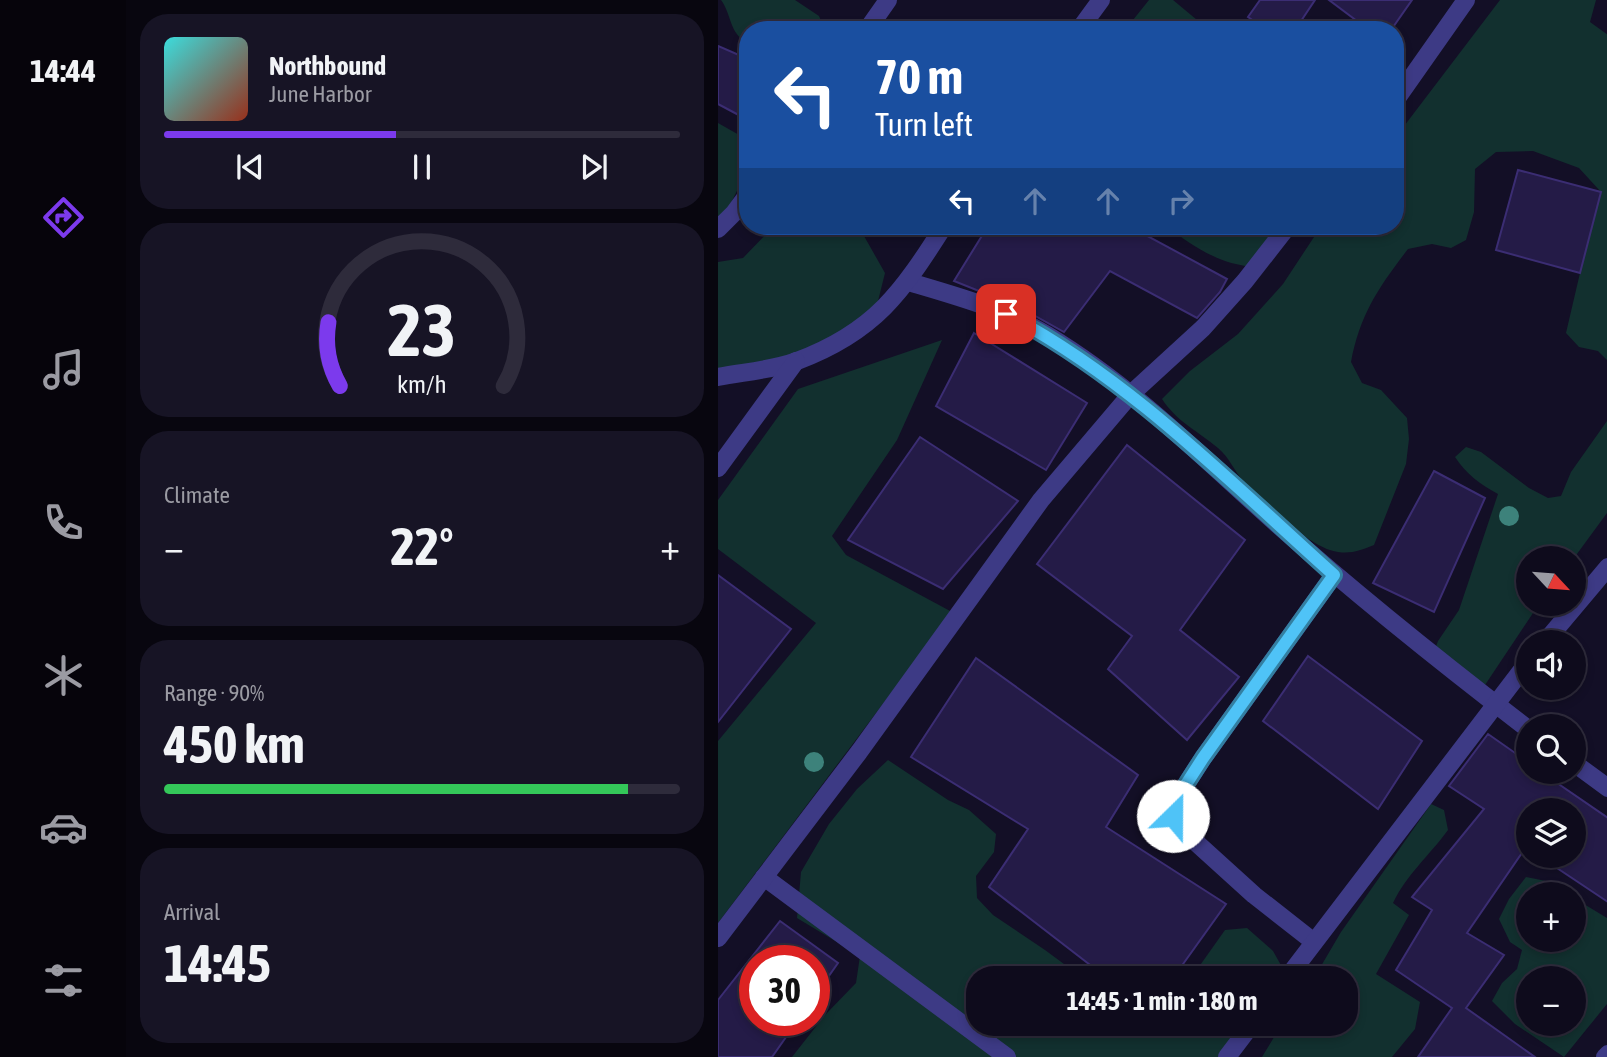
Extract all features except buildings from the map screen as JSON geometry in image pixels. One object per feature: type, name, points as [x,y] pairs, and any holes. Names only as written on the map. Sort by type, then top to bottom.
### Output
[{"type":"street","points":[[873,21],[888,0]]},
{"type":"street","points":[[1085,21],[1101,0]]},
{"type":"street","points":[[1404,88],[1466,0]]},
{"type":"street","points":[[718,229],[739,206]]},
{"type":"street","points":[[718,377],[796,361],[867,325],[909,282],[938,235]]},
{"type":"street","points":[[718,938],[875,730],[1041,500],[1131,394],[1203,328],[1281,235]]},
{"type":"street","points":[[909,282],[1006,314],[1056,340],[1131,394],[1334,575],[1516,720]]},
{"type":"street","points":[[718,468],[796,361]]},
{"type":"street","points":[[1555,630],[1608,567]]},
{"type":"street","points":[[1314,943],[1254,895],[1179,827],[1173,816],[1176,800],[1203,758],[1334,575]]},
{"type":"street","points":[[1296,966],[1516,677]]},
{"type":"street","points":[[1586,772],[1608,788]]},
{"type":"street","points":[[764,877],[1007,1057]]},
{"type":"street","points":[[1227,1057],[1243,1036]]},
{"type":"green space","points":[[721,0],[795,0],[819,16],[821,21],[739,21],[739,37]]},
{"type":"green space","points":[[1149,0],[1173,0],[1198,21],[1132,21]]},
{"type":"green space","points":[[1500,0],[1596,0],[1590,22],[1608,35],[1607,360],[1598,351],[1579,347],[1566,333],[1601,192],[1579,168],[1533,151],[1496,152],[1475,169],[1474,212],[1466,240],[1451,248],[1432,244],[1408,249],[1365,315],[1351,362],[1362,383],[1381,390],[1407,418],[1409,439],[1406,464],[1374,545],[1361,550],[1338,552],[1314,543],[1275,512],[1244,482],[1222,452],[1181,420],[1162,399],[1190,371],[1238,334],[1283,284],[1315,235],[1404,235],[1404,126]]},
{"type":"green space","points":[[718,123],[739,135],[739,185],[725,215],[718,217]]},
{"type":"green space","points":[[765,235],[863,235],[885,273],[875,313],[838,340],[718,376],[718,262],[743,258]]},
{"type":"green space","points":[[1179,235],[1279,235],[1252,268],[1228,262]]},
{"type":"green space","points":[[942,340],[897,440],[832,536],[846,555],[952,612],[718,923],[718,741],[816,623],[718,549],[718,500],[798,389]]},
{"type":"green space","points":[[1607,421],[1607,513],[1583,546],[1516,546],[1516,616],[1531,616],[1522,630],[1516,630],[1516,638],[1485,685],[1434,652],[1438,641],[1459,610],[1498,494],[1474,478],[1455,457],[1466,447],[1481,452],[1529,488],[1548,498],[1561,496],[1571,472]]},
{"type":"green space","points":[[888,760],[948,800],[969,810],[996,834],[994,852],[976,876],[977,898],[993,915],[1067,966],[966,966],[966,1036],[1233,1036],[1218,1057],[792,1057],[808,1036],[830,1036],[830,1010],[856,983],[860,956],[797,918],[801,872],[829,824],[857,789]]},
{"type":"green space","points":[[1431,804],[1444,810],[1448,830],[1412,874],[1393,903],[1409,915],[1376,974],[1420,1002],[1415,1029],[1392,1057],[1262,1057],[1275,1036],[1358,1036],[1358,966],[1321,966],[1341,932]]},
{"type":"green space","points":[[1526,877],[1551,882],[1522,882]]},
{"type":"green space","points":[[1516,890],[1516,946],[1510,942],[1499,919]]},
{"type":"green space","points":[[1586,905],[1607,918],[1607,1004],[1586,1030],[1586,966],[1518,966],[1521,952],[1586,952]]},
{"type":"green space","points":[[1247,928],[1273,951],[1281,966],[1200,966],[1225,930]]},
{"type":"green space","points":[[1516,970],[1516,1025],[1492,1001],[1502,983]]},
{"type":"green space","points":[[1533,1036],[1581,1036],[1564,1057]]},
{"type":"route","points":[[1006,314],[1061,344],[1131,394],[1334,575],[1203,758],[1176,800],[1173,816]]}]
